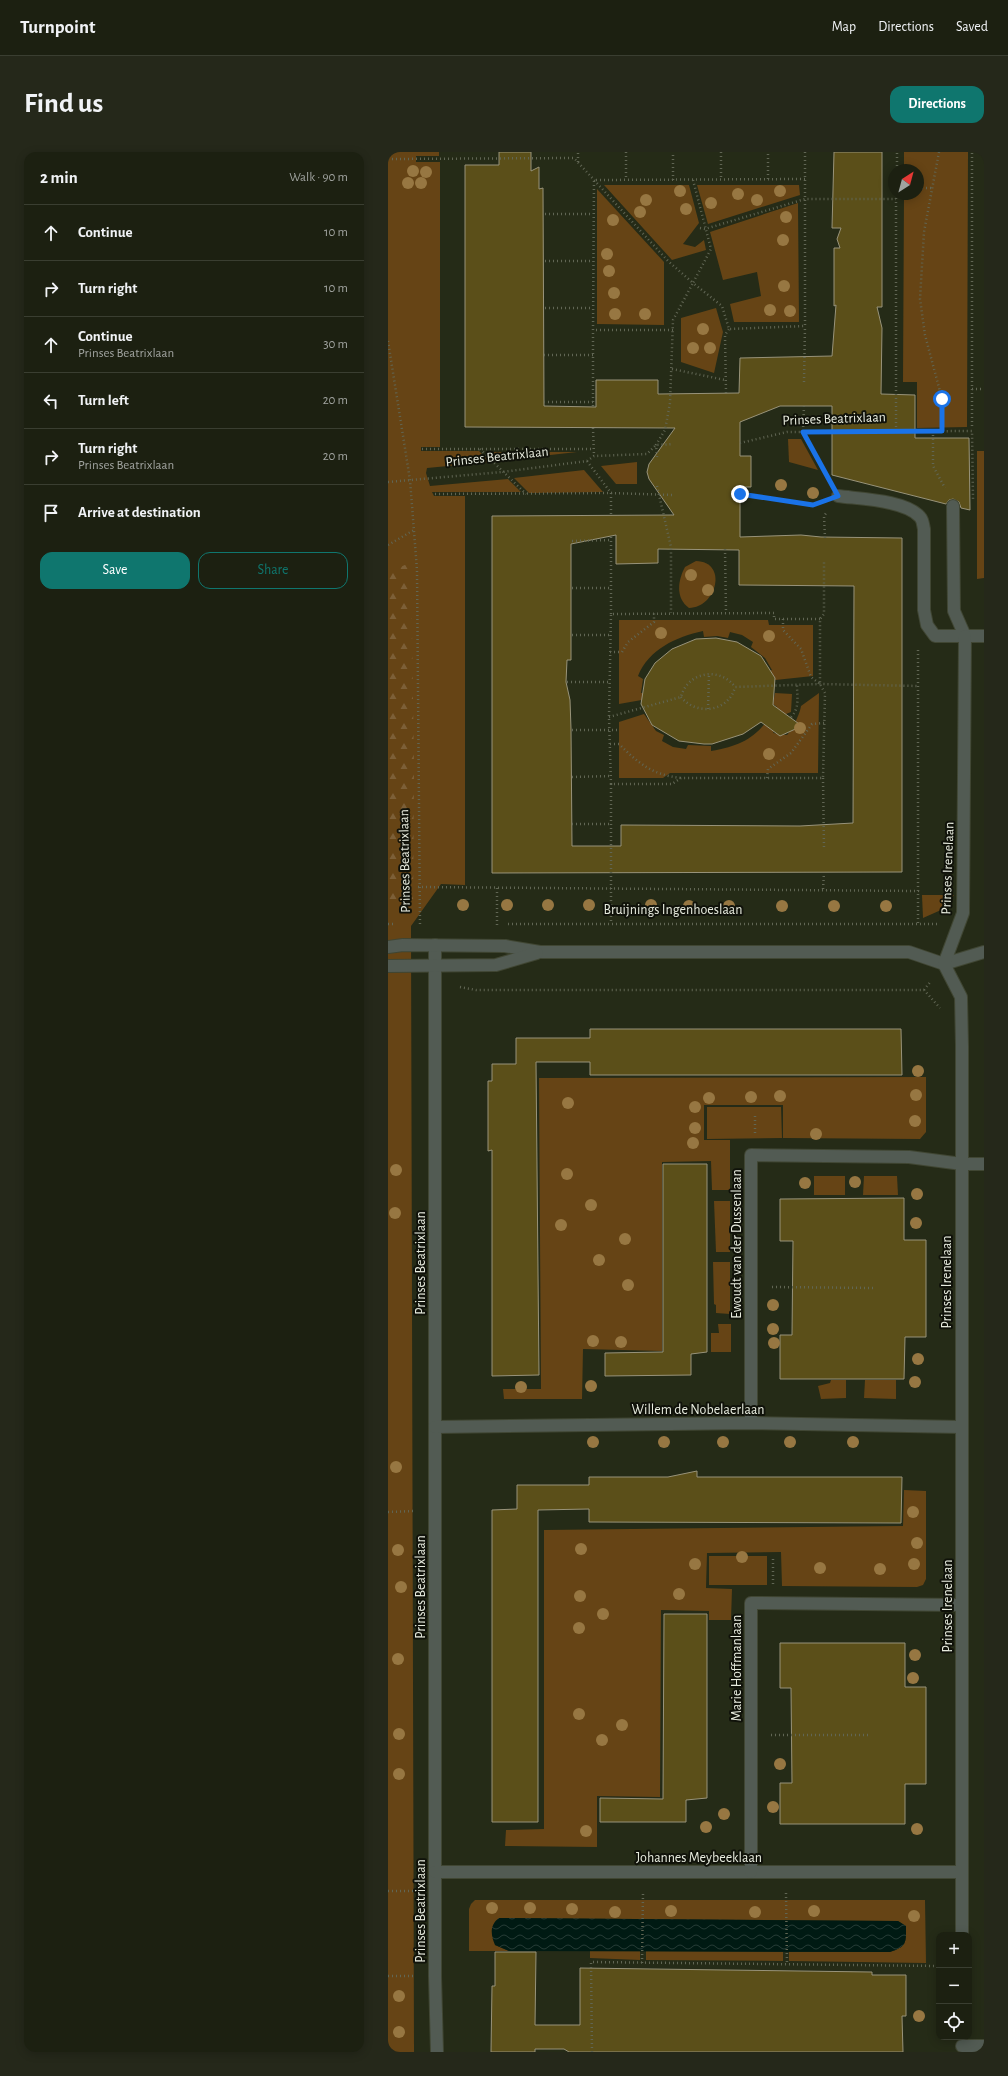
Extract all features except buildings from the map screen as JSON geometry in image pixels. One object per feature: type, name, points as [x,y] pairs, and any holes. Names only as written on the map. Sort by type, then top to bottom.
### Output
[{"type":"street","points":[[838,496],[898,505],[912,510],[921,518],[924,529],[924,610],[927,625],[935,636],[984,636]]},
{"type":"street","points":[[953,506],[954,611],[965,636]]},
{"type":"street","name":"Prinses Irenelaan","points":[[962,1932],[962,1164],[960,998],[944,964],[963,913],[965,636]]},
{"type":"street","points":[[388,947],[403,944],[505,946],[540,952],[908,952],[944,964],[984,952]]},
{"type":"street","name":"Prinses Beatrixlaan","points":[[435,945],[435,1976],[437,2052]]},
{"type":"street","points":[[388,966],[500,965],[540,952]]},
{"type":"street","name":"Ewoudt van der Dussenlaan","points":[[751,1423],[751,1156],[909,1157],[962,1164]]},
{"type":"street","points":[[962,1164],[984,1164]]},
{"type":"street","name":"Willem de Nobelaerlaan","points":[[435,1427],[751,1423],[961,1427]]},
{"type":"street","name":"Marie Hoffmanlaan","points":[[751,1872],[751,1603],[962,1605]]},
{"type":"street","name":"Johannes Meybeeklaan","points":[[435,1872],[962,1872]]},
{"type":"street","points":[[962,2045],[984,2046]]},
{"type":"path","points":[[578,152],[578,162]]},
{"type":"path","points":[[626,152],[626,180]]},
{"type":"path","points":[[673,152],[673,180]]},
{"type":"path","points":[[720,152],[721,180]]},
{"type":"path","points":[[768,152],[768,179]]},
{"type":"path","points":[[804,382],[805,152]]},
{"type":"path","points":[[897,152],[897,164]]},
{"type":"path","points":[[939,152],[924,232],[920,299],[925,335],[942,399],[942,431]]},
{"type":"path","points":[[972,152],[972,426]]},
{"type":"path","points":[[388,160],[574,158],[668,261],[722,306],[729,329]]},
{"type":"path","points":[[594,180],[805,179]]},
{"type":"path","points":[[593,406],[594,180]]},
{"type":"path","points":[[593,428],[592,449],[594,456],[647,454],[656,445],[665,430],[670,403],[673,320],[710,249],[692,180]]},
{"type":"path","points":[[924,188],[932,188]]},
{"type":"path","points":[[700,228],[705,229],[805,199],[888,200]]},
{"type":"path","points":[[896,200],[896,431]]},
{"type":"path","points":[[545,214],[593,214]]},
{"type":"path","points":[[545,261],[593,261]]},
{"type":"path","points":[[544,308],[593,308]]},
{"type":"path","points":[[729,329],[805,326]]},
{"type":"path","points":[[726,393],[725,335],[729,329]]},
{"type":"path","points":[[593,330],[673,330]]},
{"type":"path","name":"Prinses Beatrixlaan","points":[[388,341],[410,480],[417,570],[418,887],[420,925],[435,945]]},
{"type":"path","points":[[544,355],[593,355]]},
{"type":"path","points":[[672,370],[725,380]]},
{"type":"path","points":[[972,390],[984,390]]},
{"type":"path","points":[[544,402],[593,402]]},
{"type":"path","points":[[804,406],[803,432],[838,496]]},
{"type":"path","points":[[933,431],[933,466],[947,492]]},
{"type":"path","name":"Prinses Beatrixlaan","points":[[740,442],[787,432],[972,431],[972,452]]},
{"type":"path","points":[[656,445],[673,444]]},
{"type":"path","points":[[656,445],[657,457]]},
{"type":"path","points":[[422,449],[592,449]]},
{"type":"path","points":[[480,449],[526,495]]},
{"type":"path","name":"Prinses Beatrixlaan","points":[[388,482],[502,472],[587,461],[594,456]]},
{"type":"path","points":[[587,461],[611,493],[612,515]]},
{"type":"path","points":[[656,486],[671,547],[671,613]]},
{"type":"path","points":[[435,494],[526,495],[611,493],[674,495]]},
{"type":"path","points":[[740,494],[813,505],[838,496]]},
{"type":"path","points":[[825,538],[824,516],[838,496]]},
{"type":"path","points":[[388,545],[414,530]]},
{"type":"path","points":[[572,541],[611,538],[609,716],[611,776],[611,924]]},
{"type":"path","points":[[725,549],[726,612]]},
{"type":"path","points":[[820,684],[820,619],[824,614],[824,561]]},
{"type":"path","points":[[572,588],[611,588]]},
{"type":"path","points":[[611,614],[726,612],[774,613],[774,619],[820,619]]},
{"type":"path","points":[[610,652],[622,652],[628,642],[654,622],[654,613]]},
{"type":"path","points":[[783,619],[783,630],[801,649],[811,677],[820,684],[825,692],[823,778],[824,849]]},
{"type":"path","points":[[918,923],[917,628],[927,625]]},
{"type":"path","points":[[572,635],[611,635]]},
{"type":"path","points":[[681,697],[684,687],[696,678],[709,674],[722,676],[730,680],[735,687]]},
{"type":"path","points":[[708,709],[709,674]]},
{"type":"path","points":[[567,682],[610,682]]},
{"type":"path","points":[[735,687],[820,684],[918,686]]},
{"type":"path","points":[[791,717],[798,706],[797,685]]},
{"type":"path","points":[[681,697],[687,704],[708,709],[720,707],[733,694],[735,687]]},
{"type":"path","points":[[609,716],[681,697]]},
{"type":"path","points":[[767,778],[768,768],[791,753],[810,726],[815,722],[824,723]]},
{"type":"path","points":[[572,730],[620,730]]},
{"type":"path","points":[[610,744],[619,744],[636,760],[655,773],[663,776],[681,778],[823,778]]},
{"type":"path","points":[[572,776],[611,776]]},
{"type":"path","points":[[611,784],[672,784],[681,778]]},
{"type":"path","points":[[572,824],[611,824]]},
{"type":"path","points":[[823,890],[824,873]]},
{"type":"path","points":[[418,887],[918,891]]},
{"type":"path","name":"Bruijnings Ingenhoeslaan","points":[[490,924],[918,923],[939,924],[957,930]]},
{"type":"path","points":[[388,924],[396,924]]},
{"type":"path","points":[[412,924],[425,924]]},
{"type":"path","points":[[434,982],[476,990],[924,990]]},
{"type":"path","points":[[751,1287],[876,1288]]},
{"type":"path","points":[[388,1512],[435,1511]]},
{"type":"path","points":[[773,1556],[773,1603]]},
{"type":"path","points":[[751,1736],[869,1735]]},
{"type":"path","points":[[642,1963],[643,1872]]},
{"type":"path","points":[[786,1872],[787,1965]]},
{"type":"path","points":[[388,1891],[435,1891]]},
{"type":"path","points":[[592,2052],[592,1962],[936,1966]]},
{"type":"path","points":[[388,1976],[435,1976]]},
{"type":"green space","points":[[388,152],[439,152],[439,156],[416,156],[416,162],[440,162],[440,447],[421,447],[421,451],[479,451],[490,462],[427,468],[426,473],[430,486],[508,479],[521,492],[432,492],[434,496],[465,496],[465,885],[441,884],[411,926],[414,2052],[388,2052]]},
{"type":"green space","points":[[904,152],[968,152],[967,427],[917,428],[917,382],[903,382],[904,200],[924,200],[924,164],[904,164]]},
{"type":"green space","points":[[604,185],[689,185],[699,223],[683,244],[695,247],[704,240],[706,250],[672,260]]},
{"type":"green space","points":[[697,185],[799,185],[800,195],[708,224]]},
{"type":"green space","points":[[597,189],[664,262],[664,325],[597,324]]},
{"type":"green space","points":[[798,203],[799,322],[734,322],[730,304],[761,296],[757,272],[723,280],[710,232]]},
{"type":"green space","points":[[716,308],[723,332],[714,373],[681,362],[681,318]]},
{"type":"green space","points":[[788,439],[801,439],[818,470],[789,462]]},
{"type":"green space","points":[[977,451],[984,451],[984,578],[977,579]]},
{"type":"green space","points":[[486,452],[577,452],[496,461]]},
{"type":"green space","points":[[637,462],[637,484],[616,484],[601,466]]},
{"type":"green space","points":[[584,470],[603,492],[529,493],[514,478]]},
{"type":"green space","points":[[696,561],[706,563],[712,569],[715,576],[715,584],[712,593],[706,600],[699,606],[689,608],[681,599],[679,583],[685,567]]},
{"type":"green space","points":[[411,562],[414,768],[413,906],[388,906],[388,573]]},
{"type":"green space","points":[[619,620],[768,620],[769,625],[813,625],[813,676],[766,681],[764,674],[772,670],[765,658],[751,647],[753,642],[742,635],[730,632],[728,638],[717,636],[704,637],[703,631],[673,641],[656,651],[649,658],[638,676],[643,679],[641,693],[652,693],[653,698],[619,704]]},
{"type":"green space","points":[[775,693],[792,694],[791,712],[786,714],[773,733],[787,735],[796,722],[801,706],[819,693],[818,773],[670,773],[663,778],[619,778],[619,722],[644,714],[656,731],[664,735],[662,741],[673,747],[686,749],[688,745],[711,746],[711,751],[723,749],[750,738],[757,732],[777,707],[773,704]]},
{"type":"green space","points":[[922,895],[954,895],[941,910],[923,918]]},
{"type":"green space","points":[[926,1077],[926,1132],[920,1139],[783,1138],[783,1105],[704,1105],[704,1140],[730,1140],[730,1190],[712,1190],[711,1161],[662,1162],[662,1351],[583,1349],[582,1399],[504,1399],[503,1389],[541,1389],[539,1078]]},
{"type":"green space","points":[[707,1107],[781,1107],[782,1138],[707,1139]]},
{"type":"green space","points":[[814,1176],[845,1176],[845,1195],[814,1195]]},
{"type":"green space","points":[[864,1176],[897,1176],[898,1195],[863,1195]]},
{"type":"green space","points":[[714,1201],[730,1201],[730,1252],[716,1252]]},
{"type":"green space","points":[[713,1262],[730,1262],[730,1314],[716,1313],[716,1305],[714,1304]]},
{"type":"green space","points":[[718,1324],[731,1324],[731,1352],[711,1352],[711,1333],[719,1333]]},
{"type":"green space","points":[[831,1380],[846,1380],[846,1398],[821,1399],[818,1386],[830,1383]]},
{"type":"green space","points":[[865,1380],[896,1380],[896,1399],[864,1398]]},
{"type":"green space","points":[[904,1490],[926,1491],[926,1579],[923,1585],[917,1587],[782,1586],[781,1552],[707,1553],[706,1588],[732,1589],[731,1620],[709,1620],[709,1611],[661,1610],[660,1797],[597,1796],[597,1847],[505,1846],[506,1830],[544,1829],[544,1530],[903,1526]]},
{"type":"green space","points":[[709,1556],[767,1556],[767,1585],[709,1585]]},
{"type":"green space","points":[[475,1900],[925,1900],[926,1963],[789,1961],[789,1952],[890,1952],[903,1946],[905,1940],[906,1926],[898,1921],[500,1918],[495,1945],[509,1951],[469,1951],[469,1909]]},
{"type":"green space","points":[[590,1951],[640,1951],[640,1960],[590,1958]]},
{"type":"green space","points":[[646,1951],[783,1952],[783,1961],[646,1960]]},
{"type":"water","points":[[499,1918],[898,1921],[906,1926],[906,1936],[903,1946],[890,1952],[509,1951],[495,1945],[494,1942],[492,1927]]},
{"type":"route","points":[[740,494],[813,505],[838,496],[803,432],[942,431],[942,399]]}]
